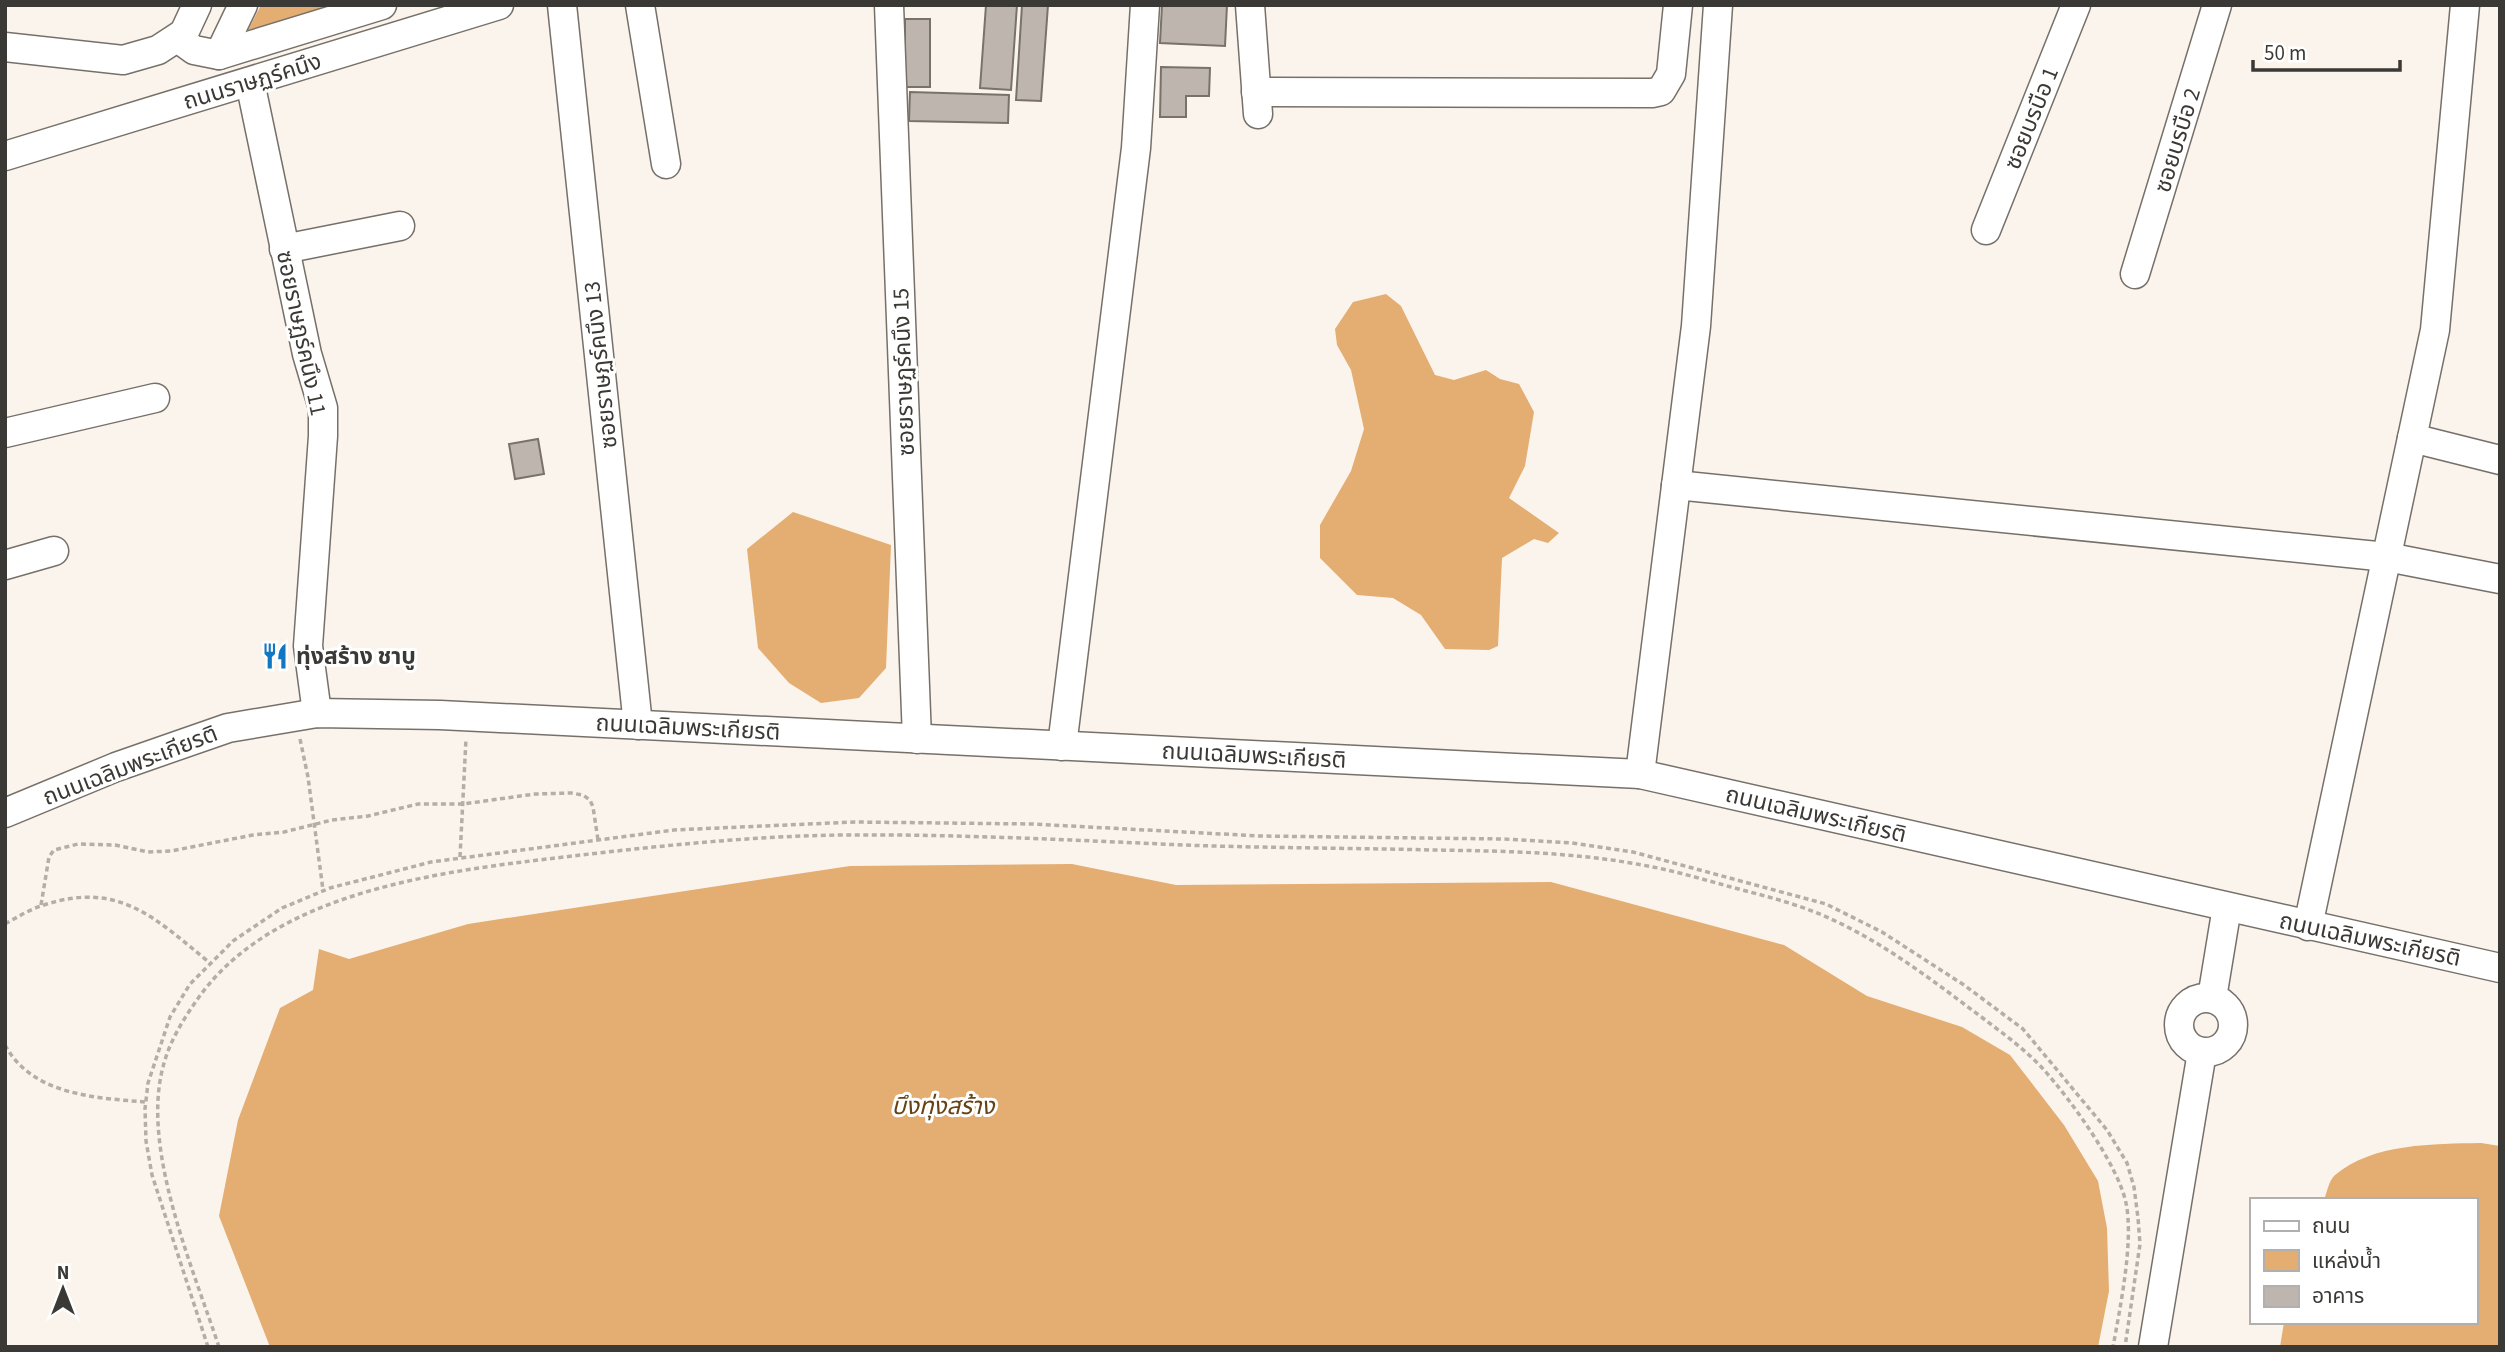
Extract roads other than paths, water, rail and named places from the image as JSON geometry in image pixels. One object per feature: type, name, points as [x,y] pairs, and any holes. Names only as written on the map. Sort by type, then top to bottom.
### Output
[{"type":"street","points":[[197,5],[184,33],[183,42],[194,50],[219,55],[382,5]]},
{"type":"street","points":[[219,55],[243,5]]},
{"type":"street","name":"ถนนราษฏร์คนึง","points":[[5,156],[499,5]]},
{"type":"street","name":"ซอยราษฏร์คนึง 13","points":[[562,5],[638,725]]},
{"type":"street","points":[[640,5],[666,164]]},
{"type":"street","name":"ซอยราษฏร์คนึง 15","points":[[889,5],[917,739]]},
{"type":"street","points":[[1062,746],[1136,148],[1145,5]]},
{"type":"street","points":[[1250,5],[1257,103],[1661,91],[1671,74],[1678,5]]},
{"type":"street","points":[[1640,775],[1696,326],[1718,5]]},
{"type":"street","name":"ซอยบรบือ 1","points":[[1986,230],[2076,5]]},
{"type":"street","name":"ซอยบรบือ 2","points":[[2135,274],[2217,5]]},
{"type":"street","points":[[2308,926],[2435,330],[2465,5]]},
{"type":"street","points":[[5,47],[123,60],[158,50],[184,33]]},
{"type":"street","name":"ซอยราษฏร์คนึง 11","points":[[250,82],[307,354],[323,408],[307,646],[306,715]]},
{"type":"street","points":[[284,249],[400,226]]},
{"type":"street","points":[[5,433],[155,398]]},
{"type":"street","points":[[2412,438],[2500,460]]},
{"type":"street","points":[[1676,485],[2388,557],[2500,579]]},
{"type":"street","points":[[5,565],[54,551]]},
{"type":"street","name":"ถนนเฉลิมพระเกียรติ","points":[[5,813],[116,767],[228,728],[306,715],[468,716],[1640,775],[2500,968]]},
{"type":"street","points":[[2212,998],[2227,908]]},
{"type":"street","points":[[2212,998],[2228,1008],[2234,1025],[2227,1042],[2220,1049],[2202,1052],[2187,1044],[2179,1029],[2179,1020],[2182,1012],[2195,1000],[2212,998]]},
{"type":"street","points":[[2153,1347],[2202,1052]]},
{"type":"water","points":[[261,5],[346,5],[244,38]]},
{"type":"water","points":[[1386,294],[1401,306],[1435,375],[1454,380],[1486,370],[1500,379],[1519,384],[1534,412],[1525,466],[1509,498],[1559,533],[1548,543],[1534,539],[1502,558],[1498,646],[1489,650],[1445,649],[1421,615],[1393,598],[1357,595],[1320,558],[1320,525],[1351,471],[1364,429],[1351,370],[1337,345],[1335,329],[1353,302]]},
{"type":"water","points":[[793,512],[891,545],[886,668],[859,698],[821,703],[789,683],[758,648],[747,549]]},
{"type":"water","name":"บึงทุ่งสร้าง","points":[[1072,864],[1176,885],[1551,882],[1784,945],[1867,996],[1962,1027],[2010,1055],[2064,1125],[2098,1181],[2107,1228],[2109,1291],[2098,1347],[270,1347],[219,1216],[238,1120],[280,1008],[313,990],[319,949],[349,959],[468,924],[850,866]]},
{"type":"water","points":[[2481,1143],[2500,1146],[2500,1347],[2280,1347],[2284,1324],[2477,1324],[2477,1198],[2325,1198],[2335,1175],[2350,1164],[2386,1151],[2444,1144]]},
{"type":"place","name":"ทุ่งสร้าง ชาบู","points":[[275,656]]}]
